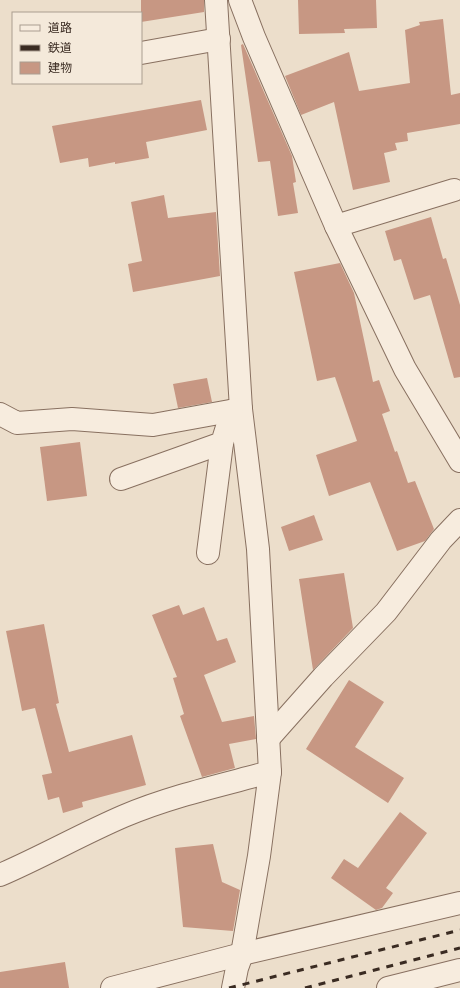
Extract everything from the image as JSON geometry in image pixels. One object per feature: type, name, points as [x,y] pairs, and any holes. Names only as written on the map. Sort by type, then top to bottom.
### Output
[{"type":"street","points":[[216,0],[237,410],[258,549],[270,772],[259,856],[242,954],[237,968],[233,988]]},
{"type":"street","points":[[240,0],[254,38],[336,226],[405,369],[460,461]]},
{"type":"street","points":[[142,53],[219,39]]},
{"type":"street","points":[[336,226],[454,190]]},
{"type":"street","points":[[0,414],[17,422],[72,419],[153,425],[237,410]]},
{"type":"street","points":[[208,553],[222,442],[237,410]]},
{"type":"street","points":[[121,479],[222,442]]},
{"type":"street","points":[[268,739],[323,677],[386,612],[441,540],[460,520]]},
{"type":"street","points":[[0,875],[34,861],[125,816],[179,797],[270,772]]},
{"type":"street","points":[[112,988],[202,966],[242,954],[460,903]]},
{"type":"street","points":[[388,988],[460,970]]},
{"type":"building","points":[[141,0],[204,0],[204,12],[142,22]]},
{"type":"building","points":[[298,0],[376,0],[377,28],[344,29],[345,33],[299,34]]},
{"type":"building","points":[[443,19],[451,95],[460,93],[460,124],[407,133],[408,141],[395,143],[397,150],[384,153],[390,182],[353,190],[334,102],[301,115],[285,76],[349,52],[359,91],[410,83],[405,30],[420,25],[419,22]]},
{"type":"building","points":[[243,44],[292,156],[296,182],[293,183],[298,213],[278,216],[270,161],[258,162],[241,45]]},
{"type":"building","points":[[201,100],[207,130],[146,142],[149,158],[89,167],[88,158],[60,163],[52,126]]},
{"type":"building","points":[[164,195],[168,218],[216,212],[220,276],[133,292],[128,264],[142,261],[131,202]]},
{"type":"building","points":[[431,217],[443,259],[446,258],[460,305],[460,377],[454,378],[430,295],[414,300],[401,259],[394,261],[385,231]]},
{"type":"building","points":[[340,263],[354,293],[373,382],[379,380],[390,411],[382,414],[395,452],[397,451],[408,483],[415,481],[434,529],[425,541],[397,551],[370,482],[329,496],[316,455],[357,441],[335,377],[317,381],[294,272]]},
{"type":"building","points":[[207,378],[212,402],[178,408],[173,384]]},
{"type":"building","points":[[80,442],[87,496],[47,501],[40,447]]},
{"type":"building","points":[[314,515],[323,540],[289,551],[281,527]]},
{"type":"building","points":[[344,573],[353,628],[313,670],[299,579]]},
{"type":"building","points":[[179,605],[183,615],[204,607],[217,641],[227,638],[236,662],[204,675],[222,722],[254,716],[256,739],[229,744],[235,768],[202,777],[180,716],[184,714],[173,678],[177,677],[152,615]]},
{"type":"building","points":[[44,624],[59,703],[56,704],[69,752],[132,735],[146,785],[82,802],[83,807],[63,813],[59,797],[48,800],[42,775],[52,773],[35,708],[22,711],[6,631]]},
{"type":"building","points":[[349,680],[384,702],[355,747],[404,778],[388,803],[306,749]]},
{"type":"building","points":[[400,812],[427,833],[386,888],[393,893],[382,908],[376,910],[331,878],[344,859],[358,868]]},
{"type":"building","points":[[213,844],[222,882],[240,890],[233,931],[183,927],[175,848]]},
{"type":"building","points":[[65,962],[69,988],[0,988],[0,972]]},
{"type":"railway","points":[[229,988],[460,930]]},
{"type":"railway","points":[[305,988],[460,948]]}]
